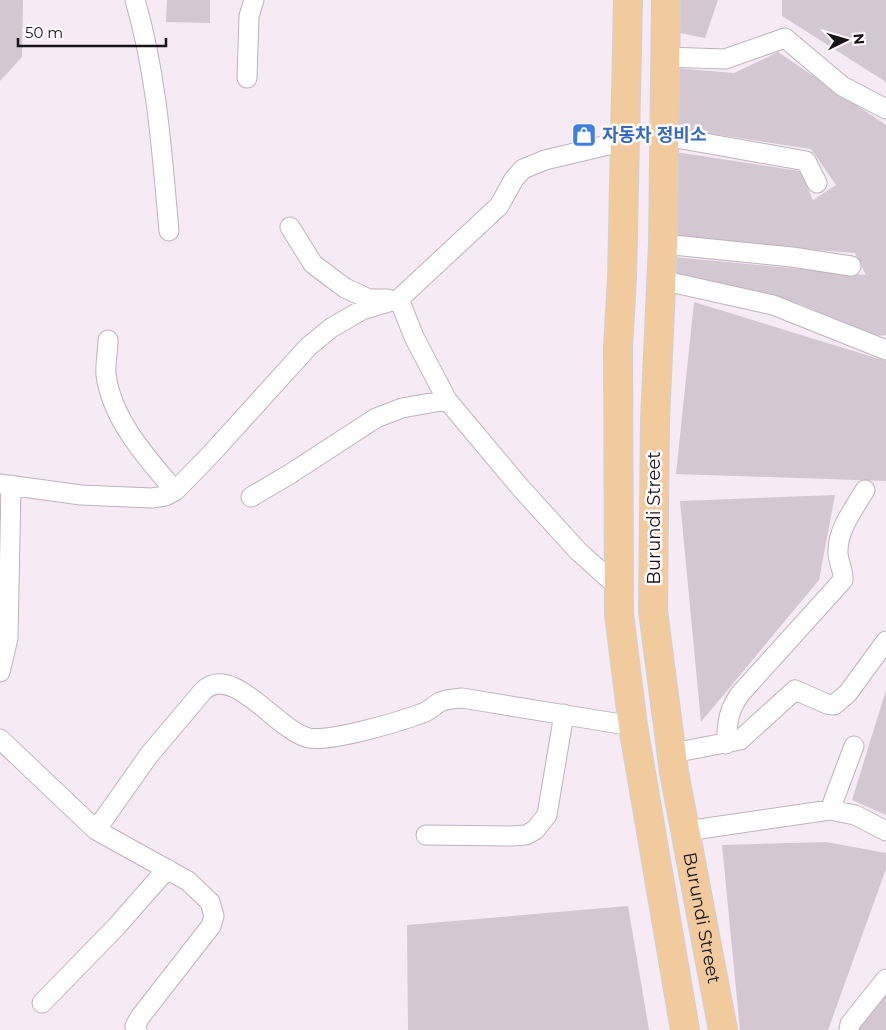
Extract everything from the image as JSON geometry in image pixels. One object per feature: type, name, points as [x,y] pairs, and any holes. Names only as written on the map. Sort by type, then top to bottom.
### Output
[{"type":"main road","name":"Burundi Street","points":[[628,0],[622,279],[618,346],[617,586],[634,726],[685,1030]]},
{"type":"main road","name":"Burundi Street","points":[[666,0],[663,244],[657,348],[653,611],[686,831],[723,1030]]},
{"type":"main road","points":[[618,346],[657,348]]},
{"type":"main road","points":[[619,614],[653,611]]},
{"type":"main road","points":[[664,906],[699,898]]},
{"type":"street","points":[[135,0],[147,39],[161,137],[169,231]]},
{"type":"street","points":[[247,78],[249,16],[254,0]]},
{"type":"street","points":[[665,58],[725,59],[785,38],[842,86],[886,108]]},
{"type":"street","points":[[665,136],[806,161],[817,183]]},
{"type":"street","points":[[0,672],[8,638],[6,485],[81,495],[152,498],[165,496],[175,491],[308,347],[331,328],[362,310],[399,299],[498,206],[514,179],[523,169],[545,160],[625,141]]},
{"type":"street","points":[[290,227],[313,264],[345,288],[369,299],[399,299]]},
{"type":"street","points":[[663,244],[792,257],[851,266]]},
{"type":"street","points":[[661,280],[773,305],[886,350]]},
{"type":"street","points":[[399,299],[414,337],[447,400],[526,494],[578,550],[617,586]]},
{"type":"street","points":[[108,340],[106,373],[114,403],[147,459],[175,491]]},
{"type":"street","points":[[251,497],[376,418],[402,408],[447,400]]},
{"type":"street","points":[[726,744],[727,717],[730,707],[843,580],[838,559],[838,542],[850,515],[865,490]]},
{"type":"street","points":[[673,753],[726,744],[747,736],[795,690],[827,704],[834,705],[842,700],[886,641]]},
{"type":"street","points":[[96,830],[149,755],[210,685],[221,682],[233,686],[286,727],[308,738],[336,736],[402,720],[422,714],[440,702],[450,699],[471,699],[634,726]]},
{"type":"street","points":[[426,835],[512,836],[535,830],[547,815],[564,714]]},
{"type":"street","points":[[0,739],[96,830],[188,881],[210,902],[214,916],[211,926],[140,1017],[135,1026],[137,1030]]},
{"type":"street","points":[[830,810],[854,746]]},
{"type":"street","points":[[686,831],[830,810],[855,815],[886,831]]},
{"type":"street","points":[[42,1003],[116,927],[167,869]]},
{"type":"street","points":[[849,1030],[850,1024],[886,979]]},
{"type":"building","points":[[0,0],[23,0],[22,57],[0,81]]},
{"type":"building","points":[[167,0],[210,0],[210,23],[166,22]]},
{"type":"building","points":[[678,0],[718,0],[705,38],[675,32]]},
{"type":"building","points":[[782,0],[886,0],[886,82],[782,16]]},
{"type":"building","points":[[778,52],[886,125],[886,335],[876,336],[800,304],[671,275],[673,257],[866,275],[855,253],[673,239],[675,152],[800,171],[813,200],[836,185],[811,149],[673,128],[675,68],[734,73]]},
{"type":"building","points":[[694,302],[886,361],[886,481],[676,474]]},
{"type":"building","points":[[835,495],[819,580],[701,722],[680,501]]},
{"type":"building","points":[[886,690],[886,815],[852,800]]},
{"type":"building","points":[[826,842],[886,853],[886,869],[828,1030],[740,1030],[722,845]]},
{"type":"building","points":[[628,906],[649,1030],[408,1030],[407,925]]},
{"type":"building","points":[[886,991],[886,1030],[856,1030]]},
{"type":"place","name":"자동차 정비소","points":[[584,135]]}]
